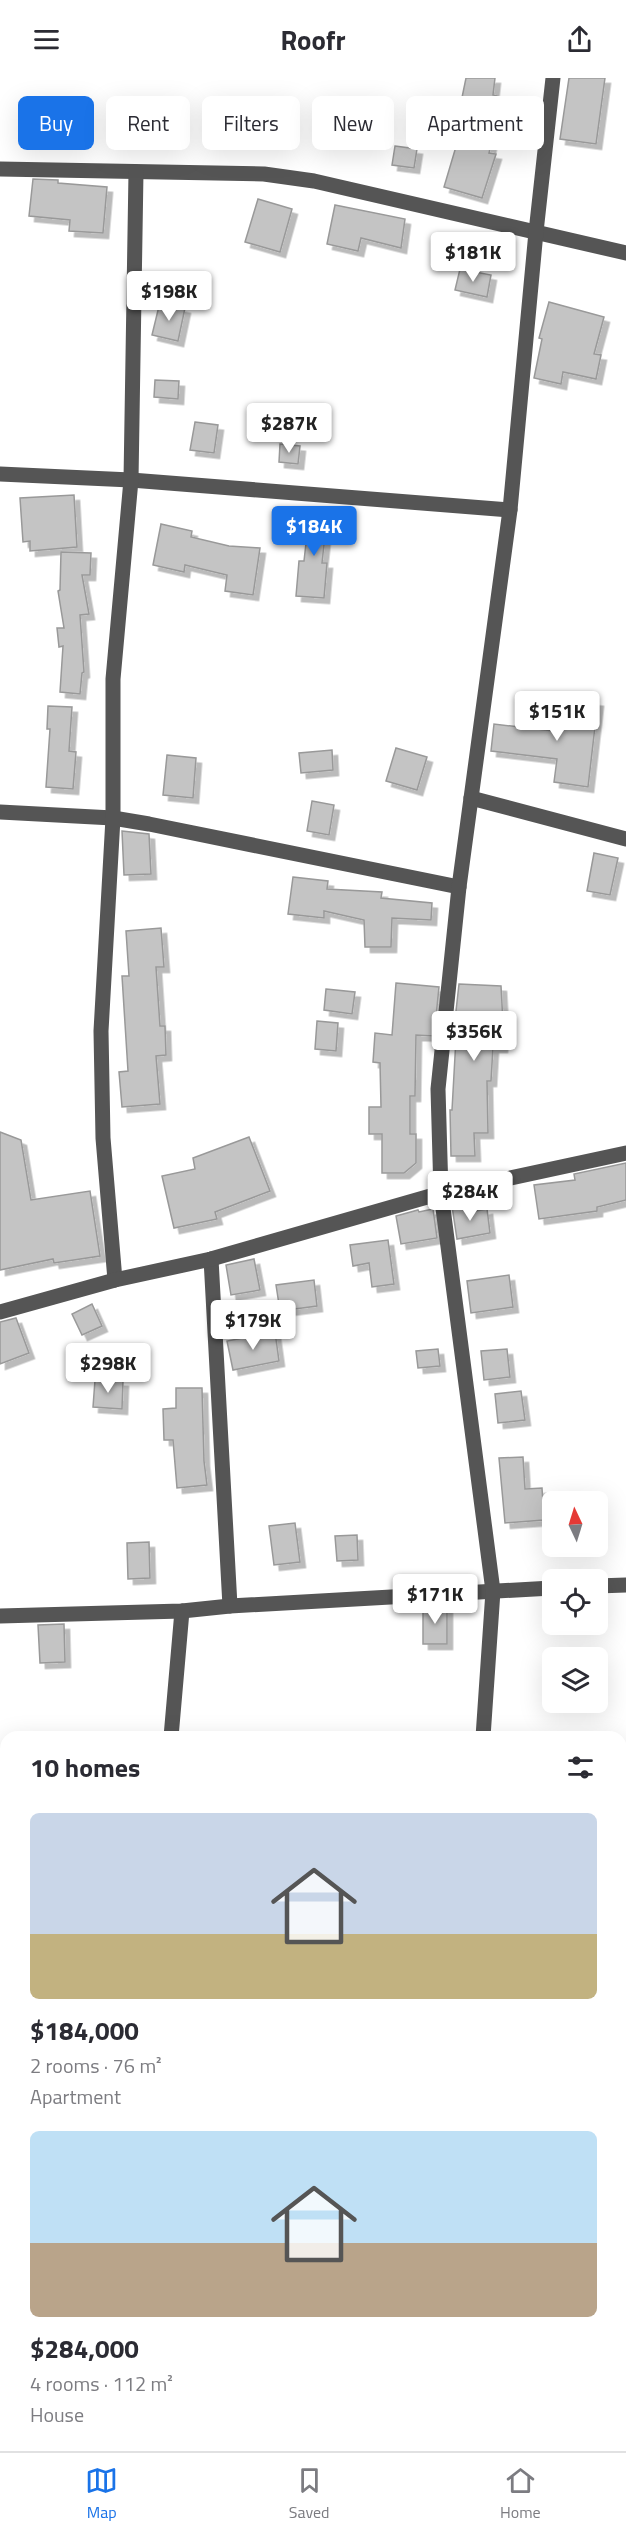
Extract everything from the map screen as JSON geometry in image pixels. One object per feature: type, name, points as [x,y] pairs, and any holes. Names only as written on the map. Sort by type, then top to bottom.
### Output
[{"type":"street","points":[[483,1731],[494,1591],[441,1193],[438,1089],[459,887],[510,510],[553,78]]},
{"type":"street","points":[[0,169],[264,174],[314,181],[626,253]]},
{"type":"street","points":[[115,1280],[103,1138],[101,1031],[113,818],[113,679],[131,480],[136,172]]},
{"type":"street","points":[[0,474],[131,480],[510,510]]},
{"type":"street","points":[[471,798],[626,839]]},
{"type":"street","points":[[0,812],[113,818],[219,837],[459,887]]},
{"type":"street","points":[[0,1312],[115,1280],[211,1259],[441,1193],[626,1153]]},
{"type":"street","points":[[211,1259],[230,1606]]},
{"type":"street","points":[[608,1586],[626,1585]]},
{"type":"street","points":[[0,1616],[182,1611],[230,1606],[542,1589]]},
{"type":"street","points":[[172,1731],[182,1611]]},
{"type":"building","points":[[466,78],[495,78],[493,95],[497,96],[462,96]]},
{"type":"building","points":[[569,78],[605,78],[596,144],[560,139]]},
{"type":"building","points":[[395,146],[406,148],[406,150],[417,150],[414,168],[392,165]]},
{"type":"building","points":[[455,150],[490,150],[489,153],[496,154],[482,198],[444,187]]},
{"type":"building","points":[[33,179],[107,187],[103,233],[69,231],[70,220],[29,216]]},
{"type":"building","points":[[258,199],[292,209],[280,252],[245,242]]},
{"type":"building","points":[[335,205],[405,219],[401,248],[361,238],[358,251],[327,244]]},
{"type":"building","points":[[460,269],[491,275],[487,297],[455,290]]},
{"type":"building","points":[[160,302],[185,308],[178,341],[152,335]]},
{"type":"building","points":[[549,302],[604,317],[594,354],[601,355],[596,379],[563,372],[561,384],[534,378],[542,339],[539,338]]},
{"type":"building","points":[[155,380],[179,381],[178,399],[154,397]]},
{"type":"building","points":[[195,422],[218,425],[214,453],[190,450]]},
{"type":"building","points":[[280,444],[300,446],[298,464],[279,462]]},
{"type":"building","points":[[74,495],[77,547],[30,551],[30,541],[23,542],[20,498]]},
{"type":"building","points":[[310,507],[328,509],[322,563],[327,563],[324,598],[296,596],[299,561],[304,561]]},
{"type":"building","points":[[161,524],[192,531],[191,537],[229,546],[260,548],[253,595],[225,591],[227,575],[185,565],[184,572],[153,565]]},
{"type":"building","points":[[61,552],[91,553],[90,575],[82,575],[89,614],[80,615],[84,672],[80,694],[60,692],[63,646],[59,647],[57,628],[64,628],[58,591],[60,590]]},
{"type":"building","points":[[565,697],[598,701],[588,787],[554,782],[557,759],[491,751],[494,724],[561,732]]},
{"type":"building","points":[[48,706],[72,707],[69,751],[76,752],[73,789],[46,787],[50,729],[47,729]]},
{"type":"building","points":[[396,748],[427,757],[417,790],[386,781]]},
{"type":"building","points":[[332,750],[333,770],[301,773],[299,753]]},
{"type":"building","points":[[167,755],[196,758],[193,798],[163,795]]},
{"type":"building","points":[[312,801],[334,805],[329,835],[307,831]]},
{"type":"building","points":[[122,831],[149,834],[151,874],[124,875]]},
{"type":"building","points":[[594,853],[618,858],[610,895],[587,891]]},
{"type":"building","points":[[293,877],[328,881],[327,889],[382,892],[381,898],[432,903],[431,920],[392,918],[391,947],[365,947],[364,920],[324,911],[324,918],[288,914]]},
{"type":"building","points":[[161,928],[164,967],[156,967],[160,1026],[165,1026],[166,1055],[156,1056],[160,1104],[122,1107],[119,1072],[128,1071],[122,976],[129,976],[126,931]]},
{"type":"building","points":[[396,983],[439,987],[434,1036],[416,1035],[415,1096],[410,1096],[410,1134],[416,1134],[416,1163],[404,1173],[382,1173],[382,1134],[369,1134],[369,1107],[381,1107],[380,1063],[373,1062],[375,1033],[392,1035]]},
{"type":"building","points":[[459,984],[501,986],[502,1047],[493,1047],[491,1081],[487,1081],[488,1133],[474,1133],[475,1156],[451,1156],[450,1110],[452,1110],[456,1038],[453,1038]]},
{"type":"building","points":[[326,989],[355,992],[352,1014],[324,1010]]},
{"type":"building","points":[[317,1021],[338,1023],[336,1051],[315,1049]]},
{"type":"building","points":[[0,1132],[21,1140],[31,1200],[90,1191],[100,1256],[54,1263],[53,1259],[0,1270]]},
{"type":"building","points":[[249,1137],[270,1191],[215,1212],[217,1219],[174,1228],[162,1176],[195,1169],[193,1158]]},
{"type":"building","points":[[626,1163],[626,1200],[597,1207],[597,1211],[539,1219],[534,1185],[575,1180],[574,1174]]},
{"type":"building","points":[[467,1203],[471,1212],[487,1209],[490,1233],[457,1239],[452,1206]]},
{"type":"building","points":[[433,1209],[437,1238],[401,1244],[396,1216],[418,1210],[419,1212]]},
{"type":"building","points":[[388,1240],[394,1284],[372,1287],[369,1263],[353,1266],[350,1245]]},
{"type":"building","points":[[254,1259],[260,1290],[231,1295],[226,1265]]},
{"type":"building","points":[[509,1275],[513,1307],[471,1313],[467,1281]]},
{"type":"building","points":[[314,1280],[317,1306],[280,1311],[276,1285]]},
{"type":"building","points":[[92,1304],[102,1326],[82,1335],[72,1314]]},
{"type":"building","points":[[16,1318],[29,1353],[0,1364],[0,1322]]},
{"type":"building","points":[[275,1332],[279,1361],[233,1370],[227,1341]]},
{"type":"building","points":[[438,1349],[440,1366],[418,1368],[416,1351]]},
{"type":"building","points":[[507,1349],[510,1377],[484,1380],[481,1351]]},
{"type":"building","points":[[95,1380],[123,1381],[122,1409],[93,1407]]},
{"type":"building","points":[[176,1388],[202,1388],[207,1485],[177,1488],[173,1440],[164,1440],[163,1409],[176,1408]]},
{"type":"building","points":[[521,1391],[525,1420],[498,1423],[495,1394]]},
{"type":"building","points":[[523,1457],[525,1489],[542,1488],[542,1520],[505,1523],[499,1458]]},
{"type":"building","points":[[295,1523],[300,1562],[274,1565],[269,1526]]},
{"type":"building","points":[[357,1535],[358,1560],[337,1561],[335,1536]]},
{"type":"building","points":[[149,1542],[150,1578],[128,1579],[127,1543]]},
{"type":"building","points":[[423,1606],[447,1606],[447,1644],[423,1644]]},
{"type":"building","points":[[64,1624],[65,1662],[40,1663],[38,1625]]}]
